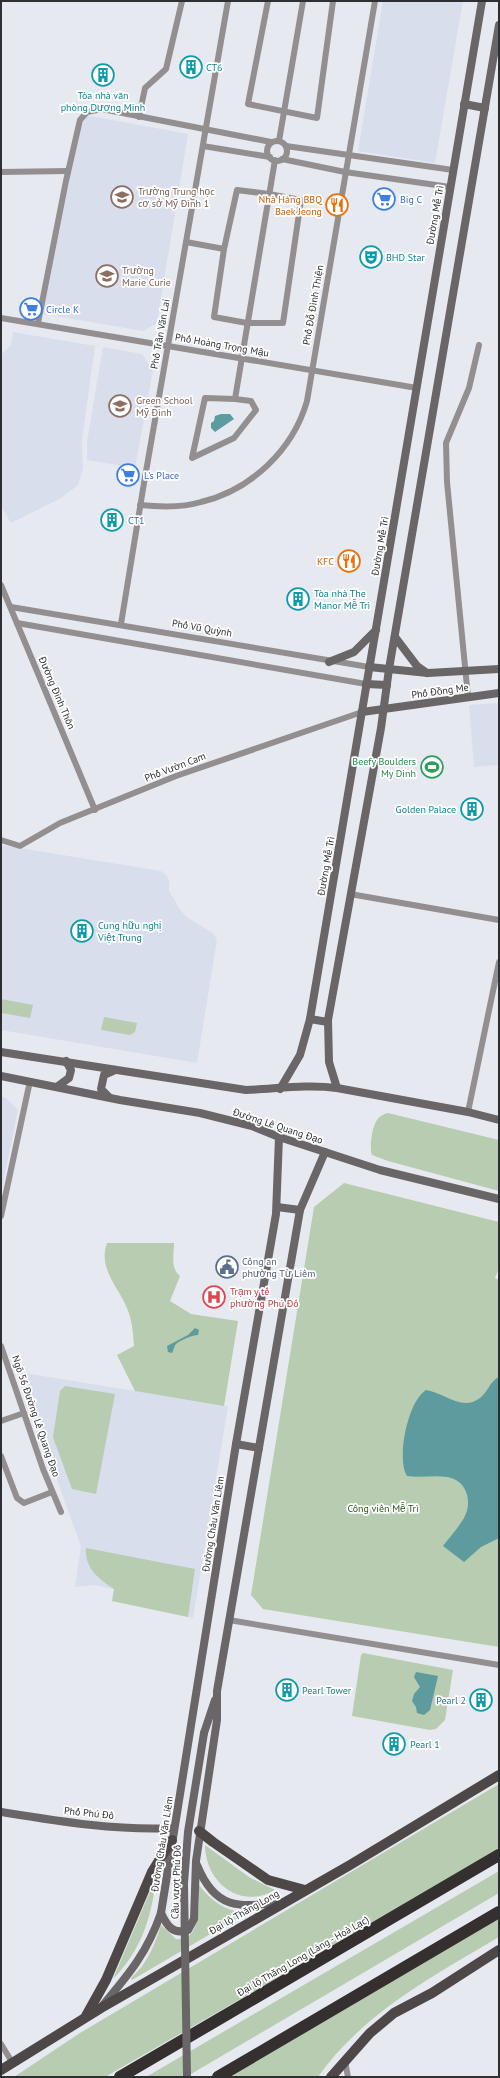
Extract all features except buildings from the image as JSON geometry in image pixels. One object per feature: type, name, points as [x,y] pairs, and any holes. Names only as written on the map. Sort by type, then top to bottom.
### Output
[{"type":"highway","name":"Đại lộ Thăng Long (Láng - Hoà Lạc)","points":[[120,2077],[499,1855]]},
{"type":"highway","points":[[218,2077],[499,1912]]},
{"type":"main road","name":"Đường Mễ Trì","points":[[280,1089],[300,1055],[310,1019],[482,1]]},
{"type":"main road","points":[[337,1088],[329,1062],[328,1022],[384,708],[389,669],[499,25]]},
{"type":"main road","points":[[464,104],[485,108]]},
{"type":"main road","points":[[329,662],[354,652],[376,629]]},
{"type":"main road","points":[[395,637],[417,666],[428,673]]},
{"type":"main road","name":"Phố Vũ Quỳnh","points":[[369,668],[389,669]]},
{"type":"main road","name":"Phố Đồng Me","points":[[389,669],[428,673],[499,669]]},
{"type":"main road","points":[[366,684],[387,685]]},
{"type":"main road","name":"Phố Đồng Me","points":[[362,712],[499,693]]},
{"type":"main road","points":[[310,1019],[328,1022]]},
{"type":"main road","points":[[1,1052],[246,1090],[316,1086],[337,1088],[468,1112],[499,1120]]},
{"type":"main road","points":[[58,1086],[69,1078],[70,1070],[66,1061]]},
{"type":"main road","points":[[109,1097],[101,1089],[101,1082],[104,1075],[115,1070]]},
{"type":"main road","name":"Đường Lê Quang Đạo","points":[[1,1076],[200,1113],[252,1126],[279,1137],[380,1170],[499,1199]]},
{"type":"main road","name":"Đường Châu Văn Liêm","points":[[101,2008],[144,1954],[154,1934],[161,1913],[236,1444],[277,1207],[279,1137]]},
{"type":"main road","points":[[161,1913],[168,1927],[174,1931],[188,1930],[192,1926],[194,1919],[196,1861],[199,1831],[216,1720],[217,1691],[229,1620],[300,1210],[325,1152]]},
{"type":"main road","points":[[277,1207],[300,1210]]},
{"type":"main road","points":[[236,1444],[259,1448]]},
{"type":"main road","name":"Cầu vượt Phú Đô","points":[[187,2077],[184,1883],[188,1832],[204,1733],[217,1691]]},
{"type":"main road","name":"Đại lộ Thăng Long","points":[[1,2070],[84,2018],[350,1865],[499,1776]]},
{"type":"main road","name":"Phố Phú Đô","points":[[1,1812],[94,1824],[158,1829],[174,1828]]},
{"type":"main road","points":[[199,1831],[268,1880],[305,1890]]},
{"type":"main road","points":[[84,2018],[106,1980],[152,1872],[172,1840]]},
{"type":"main road","points":[[196,1861],[209,1888],[220,1898],[247,1907],[285,1902]]},
{"type":"main road","points":[[331,2077],[344,2060],[370,2033],[394,2013],[432,1993],[498,1952]]},
{"type":"street","points":[[138,117],[145,88],[166,69],[182,1]]},
{"type":"street","name":"Phố Trần Văn Lai","points":[[121,624],[140,505],[228,1]]},
{"type":"street","points":[[268,1],[248,104],[318,118],[333,1]]},
{"type":"street","points":[[279,141],[303,1]]},
{"type":"street","name":"Phố Đỗ Đình Thiện","points":[[140,505],[174,506],[200,503],[227,493],[263,469],[282,451],[300,424],[307,401],[375,1]]},
{"type":"street","points":[[38,323],[68,171],[80,120],[87,112],[102,109],[271,142],[279,141],[286,146],[453,170]]},
{"type":"street","points":[[235,400],[239,366],[242,358],[269,194],[272,159],[267,149],[271,142]]},
{"type":"street","points":[[203,146],[272,159],[282,159],[345,172],[450,187]]},
{"type":"street","points":[[282,159],[286,154],[286,146]]},
{"type":"street","points":[[1,172],[68,171]]},
{"type":"street","points":[[236,190],[301,200],[283,324],[247,322],[214,316],[224,249],[236,190]]},
{"type":"street","points":[[186,242],[224,249]]},
{"type":"street","name":"Phố Hoàng Trọng Mậu","points":[[1,318],[38,323],[416,388]]},
{"type":"street","points":[[468,697],[447,482],[446,443],[469,388],[480,345]]},
{"type":"street","points":[[205,398],[235,400],[251,401],[256,410],[234,438],[192,458],[205,398]]},
{"type":"street","name":"Đường Đình Thôn","points":[[1,585],[95,810]]},
{"type":"street","name":"Phố Vũ Quỳnh","points":[[11,606],[369,668]]},
{"type":"street","points":[[17,623],[366,684]]},
{"type":"street","name":"Phố Vườn Cam","points":[[1,840],[20,846],[60,823],[211,764],[362,712]]},
{"type":"street","points":[[350,894],[499,920]]},
{"type":"street","points":[[468,1112],[499,962]]},
{"type":"street","points":[[1,1216],[30,1081]]},
{"type":"street","name":"Ngõ 56 Đường Lê Quang Đạo","points":[[1,1346],[52,1492],[61,1512]]},
{"type":"street","points":[[1,1422],[24,1413]]},
{"type":"street","name":"Ngõ 56 Đường Lê Quang Đạo","points":[[1,1456],[17,1498],[24,1503],[52,1492]]},
{"type":"street","points":[[229,1620],[499,1666]]},
{"type":"street","points":[[1,2044],[12,2062]]},
{"type":"street","points":[[344,2060],[348,2077]]},
{"type":"shaded area","points":[[383,1],[463,1],[435,163],[358,151]]},
{"type":"shaded area","points":[[85,115],[188,134],[157,323],[143,331],[43,314],[71,173]]},
{"type":"shaded area","points":[[13,332],[95,346],[82,440],[83,468],[78,485],[61,498],[11,523],[1,506],[1,355],[11,345]]},
{"type":"shaded area","name":"Green School Mỹ Đình","points":[[103,347],[142,354],[153,370],[135,468],[87,460],[87,442]]},
{"type":"shaded area","points":[[499,703],[499,765],[474,767],[469,705]]},
{"type":"shaded area","points":[[1,845],[161,871],[166,875],[169,880],[169,891],[181,911],[188,918],[213,933],[217,940],[197,1063],[1,1030]]},
{"type":"shaded area","points":[[1,1097],[5,1097],[18,1110],[1,1193]]},
{"type":"shaded area","points":[[18,1372],[228,1406],[193,1618],[112,1601],[114,1589],[94,1585],[75,1587],[81,1546]]},
{"type":"green space","points":[[1,999],[33,1005],[30,1018],[2,1013]]},
{"type":"green space","points":[[104,1017],[137,1023],[135,1032],[130,1035],[101,1030]]},
{"type":"green space","points":[[388,1113],[499,1140],[499,1191],[388,1161],[372,1155],[371,1142],[375,1123],[380,1116]]},
{"type":"green space","name":"Công viên Mễ Trì","points":[[344,1183],[499,1222],[499,1268],[495,1278],[499,1280],[499,1647],[263,1609],[251,1595],[314,1207]]},
{"type":"green space","points":[[107,1243],[174,1243],[174,1265],[180,1276],[170,1301],[191,1314],[238,1321],[224,1406],[135,1391],[117,1355],[134,1346],[131,1320],[128,1311],[107,1268],[105,1252]]},
{"type":"green space","points":[[65,1386],[115,1394],[96,1494],[72,1489],[53,1437],[60,1391]]},
{"type":"green space","points":[[86,1548],[195,1569],[188,1617],[112,1601],[114,1589],[103,1582],[94,1573],[88,1562]]},
{"type":"green space","points":[[363,1653],[453,1670],[445,1720],[436,1729],[430,1730],[352,1716],[361,1655]]},
{"type":"green space","points":[[499,1784],[499,1850],[105,2077],[14,2077],[80,2033]]},
{"type":"green space","points":[[205,1845],[249,1877],[275,1890],[262,1896],[248,1897],[238,1895],[229,1890],[220,1884],[209,1866]]},
{"type":"green space","points":[[499,1871],[499,1893],[186,2077],[146,2077]]},
{"type":"green space","points":[[157,1875],[152,1905],[139,1944],[132,1956],[113,1979]]},
{"type":"green space","points":[[199,1885],[208,1896],[219,1904],[231,1910],[246,1913],[132,1980],[131,1978],[142,1967],[150,1954],[161,1925],[176,1939],[184,1938],[191,1934],[195,1928],[199,1910]]},
{"type":"green space","points":[[499,1918],[499,1937],[449,1966],[378,2015],[336,2054],[318,2077],[224,2077]]},
{"type":"water","points":[[230,414],[234,419],[215,432],[211,428],[211,423],[214,421],[215,416]]},
{"type":"water","points":[[195,1328],[199,1330],[198,1335],[178,1342],[172,1353],[168,1352],[167,1346],[188,1335]]},
{"type":"water","points":[[499,1377],[499,1538],[481,1547],[464,1562],[443,1546],[457,1529],[467,1512],[468,1499],[464,1487],[454,1479],[447,1477],[407,1476],[404,1468],[403,1444],[409,1417],[420,1396],[426,1390],[460,1402],[473,1402],[480,1398],[493,1381]]},
{"type":"water","points":[[416,1672],[438,1676],[430,1710],[424,1715],[417,1713],[416,1707],[412,1701],[414,1694],[420,1687],[414,1677]]},
{"type":"place","name":"CT6","points":[[191,67]]},
{"type":"place","name":"Tòa nhà văn phòng Dương Minh","points":[[103,75]]},
{"type":"place","name":"Trường Trung học cơ sở Mỹ Đình 1","points":[[122,197]]},
{"type":"place","name":"Big C","points":[[384,199]]},
{"type":"place","name":"Nhà Hàng BBQ Baek Jeong","points":[[337,205]]},
{"type":"place","name":"BHD Star","points":[[371,257]]},
{"type":"place","name":"Trường Marie Curie","points":[[107,276]]},
{"type":"place","name":"Circle K","points":[[31,309]]},
{"type":"place","name":"Green School Mỹ Đình","points":[[120,406]]},
{"type":"place","name":"L's Place","points":[[128,475]]},
{"type":"place","name":"CT1","points":[[112,520]]},
{"type":"place","name":"KFC","points":[[349,561]]},
{"type":"place","name":"Tòa nhà The Manor Mễ Trì","points":[[298,599]]},
{"type":"place","name":"Beefy Boulders My Dinh","points":[[432,767]]},
{"type":"place","name":"Golden Palace","points":[[472,809]]},
{"type":"place","name":"Cung hữu nghị Việt Trung","points":[[82,931]]},
{"type":"place","name":"Công an phường Từ Liêm","points":[[227,1267]]},
{"type":"place","name":"Trạm y tế phường Phú Đô","points":[[214,1297]]},
{"type":"place","name":"Pearl Tower","points":[[287,1690]]},
{"type":"place","name":"Pearl 2","points":[[481,1700]]},
{"type":"place","name":"Pearl 1","points":[[394,1744]]}]
